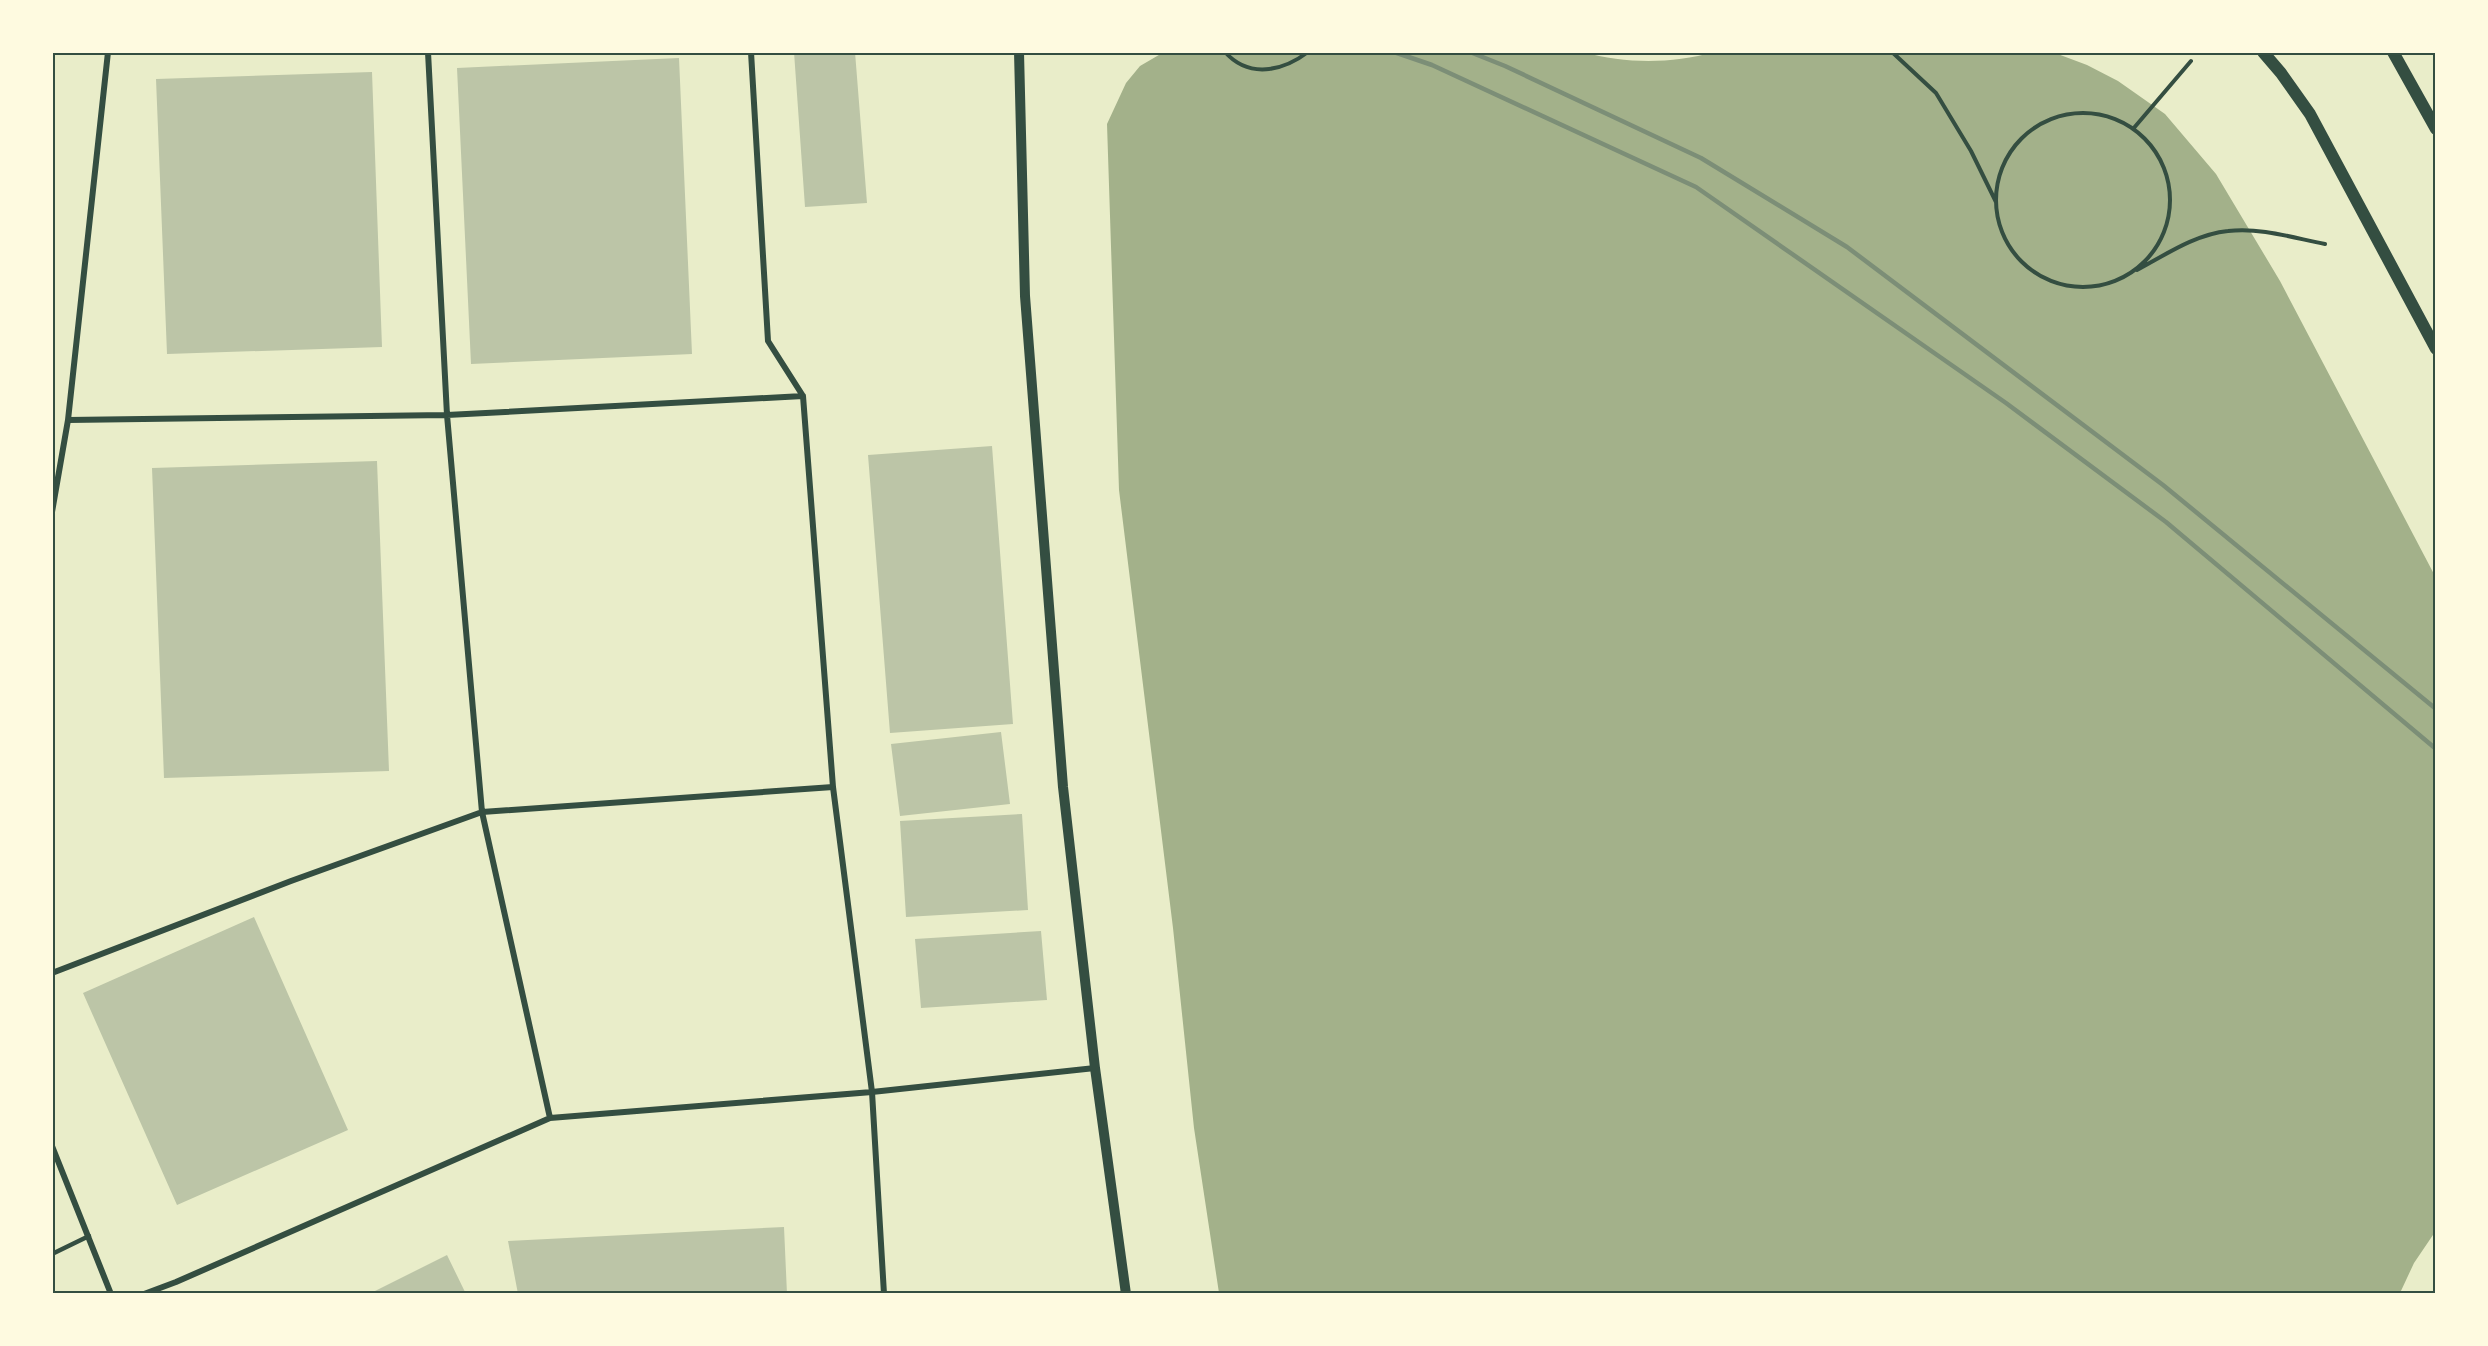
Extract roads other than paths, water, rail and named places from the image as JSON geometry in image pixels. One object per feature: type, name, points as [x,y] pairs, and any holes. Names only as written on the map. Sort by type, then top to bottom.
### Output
[{"type":"main road","points":[[2263,52],[2310,114],[2436,349]]},
{"type":"main road","points":[[2393,52],[2436,129]]},
{"type":"street","points":[[52,512],[68,420],[108,52]]},
{"type":"street","points":[[428,52],[447,415],[482,812],[550,1118]]},
{"type":"street","points":[[752,52],[768,341],[803,396],[833,787],[872,1092],[884,1293]]},
{"type":"street","points":[[1019,52],[1025,296],[1064,787],[1095,1068],[1126,1293]]},
{"type":"street","points":[[68,420],[447,415],[803,396]]},
{"type":"street","points":[[52,973],[291,881],[482,812],[833,787]]},
{"type":"street","points":[[144,1293],[176,1282],[550,1118],[872,1092],[1095,1068]]},
{"type":"street","points":[[52,1146],[111,1293]]},
{"type":"lane","points":[[52,1254],[89,1236]]},
{"type":"railway","points":[[1394,52],[1432,65],[1696,187],[2006,403],[2166,522],[2436,749]]},
{"type":"railway","points":[[1470,52],[1505,66],[1701,158],[1847,247],[2163,485],[2436,709]]}]
